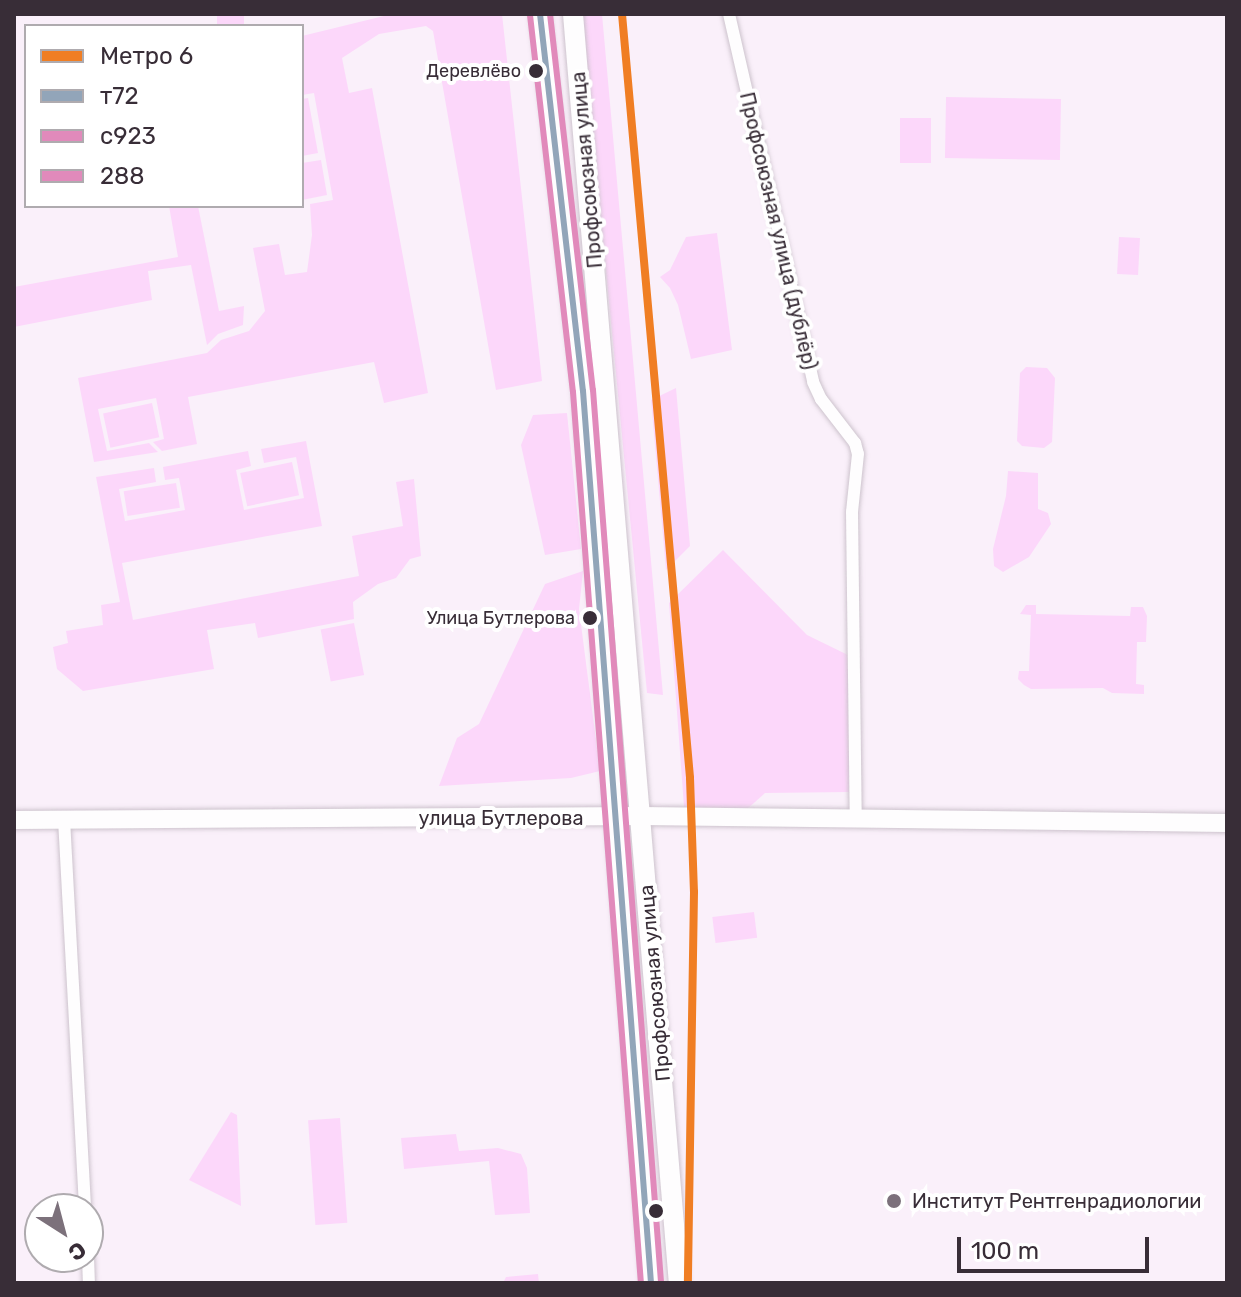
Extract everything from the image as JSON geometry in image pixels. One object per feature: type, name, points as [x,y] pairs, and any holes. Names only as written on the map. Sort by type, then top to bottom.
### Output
[{"type":"main road","name":"Профсоюзная улица","points":[[540,14],[583,391],[651,1283]]},
{"type":"main road","name":"Профсоюзная улица","points":[[573,14],[679,1283]]},
{"type":"street","name":"Профсоюзная улица (дублёр)","points":[[729,14],[813,382],[821,399],[855,443],[858,454],[852,512],[856,820]]},
{"type":"street","name":"улица Бутлерова","points":[[14,820],[641,816],[1227,823]]},
{"type":"street","points":[[64,819],[84,1193]]},
{"type":"shaded area","points":[[217,14],[244,14],[244,24],[217,24]]},
{"type":"shaded area","points":[[392,14],[502,14],[542,381],[496,390],[433,31],[426,26],[379,34],[342,58],[349,93],[372,88],[428,393],[384,403],[374,362],[188,397],[197,444],[162,451],[153,442],[164,439],[156,398],[98,409],[107,451],[149,443],[158,452],[94,462],[78,378],[207,353],[221,340],[249,331],[265,311],[253,248],[279,244],[285,275],[307,272],[312,235],[310,204],[333,200],[314,93],[304,95],[304,36]]},
{"type":"shaded area","points":[[581,14],[602,14],[663,695],[647,693]]},
{"type":"shaded area","points":[[946,97],[1061,99],[1060,160],[945,158]]},
{"type":"shaded area","points":[[308,98],[318,153],[304,156],[304,99]]},
{"type":"shaded area","points":[[900,118],[931,118],[931,163],[900,163]]},
{"type":"shaded area","points":[[321,160],[327,195],[304,200],[304,163]]},
{"type":"shaded area","points":[[169,208],[198,208],[219,311],[244,306],[243,325],[218,334],[207,345],[191,265],[148,271],[152,300],[14,327],[14,287],[178,257]]},
{"type":"shaded area","points":[[717,233],[732,350],[691,359],[678,305],[670,288],[660,277],[670,270],[686,237]]},
{"type":"shaded area","points":[[1119,237],[1140,238],[1138,275],[1117,274]]},
{"type":"shaded area","points":[[1026,367],[1047,368],[1055,378],[1052,442],[1044,448],[1022,446],[1017,441],[1020,373]]},
{"type":"shaded area","points":[[676,388],[690,546],[666,570],[651,400]]},
{"type":"shaded area","points":[[152,403],[159,437],[110,448],[103,413]]},
{"type":"shaded area","points":[[567,413],[581,549],[545,555],[521,445],[533,415]]},
{"type":"shaded area","points":[[306,441],[322,526],[122,563],[133,620],[359,576],[352,536],[403,526],[396,482],[414,479],[421,556],[410,559],[396,578],[378,584],[353,602],[354,619],[258,638],[255,623],[207,630],[214,669],[83,691],[57,669],[53,647],[68,643],[66,631],[103,625],[101,605],[120,602],[96,477],[154,468],[156,482],[119,489],[125,521],[185,510],[179,478],[165,480],[163,467],[248,451],[251,466],[236,470],[244,510],[304,498],[296,457],[264,463],[261,449]]},
{"type":"shaded area","points":[[292,462],[299,495],[247,506],[240,473]]},
{"type":"shaded area","points":[[1008,471],[1038,473],[1038,509],[1048,513],[1051,524],[1029,557],[1003,572],[994,566],[993,549],[1006,496]]},
{"type":"shaded area","points":[[176,483],[180,508],[128,516],[124,491]]},
{"type":"shaded area","points":[[723,550],[807,635],[850,656],[849,792],[765,793],[746,810],[684,807],[669,603]]},
{"type":"shaded area","points":[[583,571],[579,609],[600,771],[571,778],[439,786],[457,738],[479,724],[545,584]]},
{"type":"shaded area","points":[[1026,605],[1036,605],[1036,614],[1130,616],[1131,607],[1143,607],[1147,616],[1146,642],[1137,642],[1136,684],[1144,685],[1144,694],[1112,693],[1103,688],[1031,689],[1024,685],[1018,679],[1019,671],[1029,671],[1031,615],[1020,614]]},
{"type":"shaded area","points":[[354,623],[364,675],[331,682],[321,629]]},
{"type":"shaded area","points":[[754,912],[757,938],[715,943],[712,917]]},
{"type":"shaded area","points":[[231,1112],[237,1115],[241,1206],[189,1180]]},
{"type":"shaded area","points":[[340,1118],[347,1223],[315,1225],[308,1120]]},
{"type":"shaded area","points":[[456,1134],[459,1151],[498,1148],[521,1154],[527,1168],[530,1213],[495,1215],[489,1161],[404,1169],[401,1138]]},
{"type":"shaded area","points":[[538,1274],[539,1283],[503,1283],[506,1277]]},
{"type":"metro line","name":"6","points":[[622,14],[690,778],[694,892],[688,1283]]},
{"type":"transit line","name":"т72","points":[[540,14],[583,391],[651,1283]]},
{"type":"transit line","name":"288","points":[[550,14],[593,390],[661,1282]]},
{"type":"transit line","name":"с923","points":[[530,15],[573,392],[641,1283]]},
{"type":"place","name":"Деревлёво","points":[[536,71]]},
{"type":"place","name":"Улица Бутлерова","points":[[590,618]]},
{"type":"place","name":"Институт Рентгенрадиологии","points":[[894,1201]]}]
